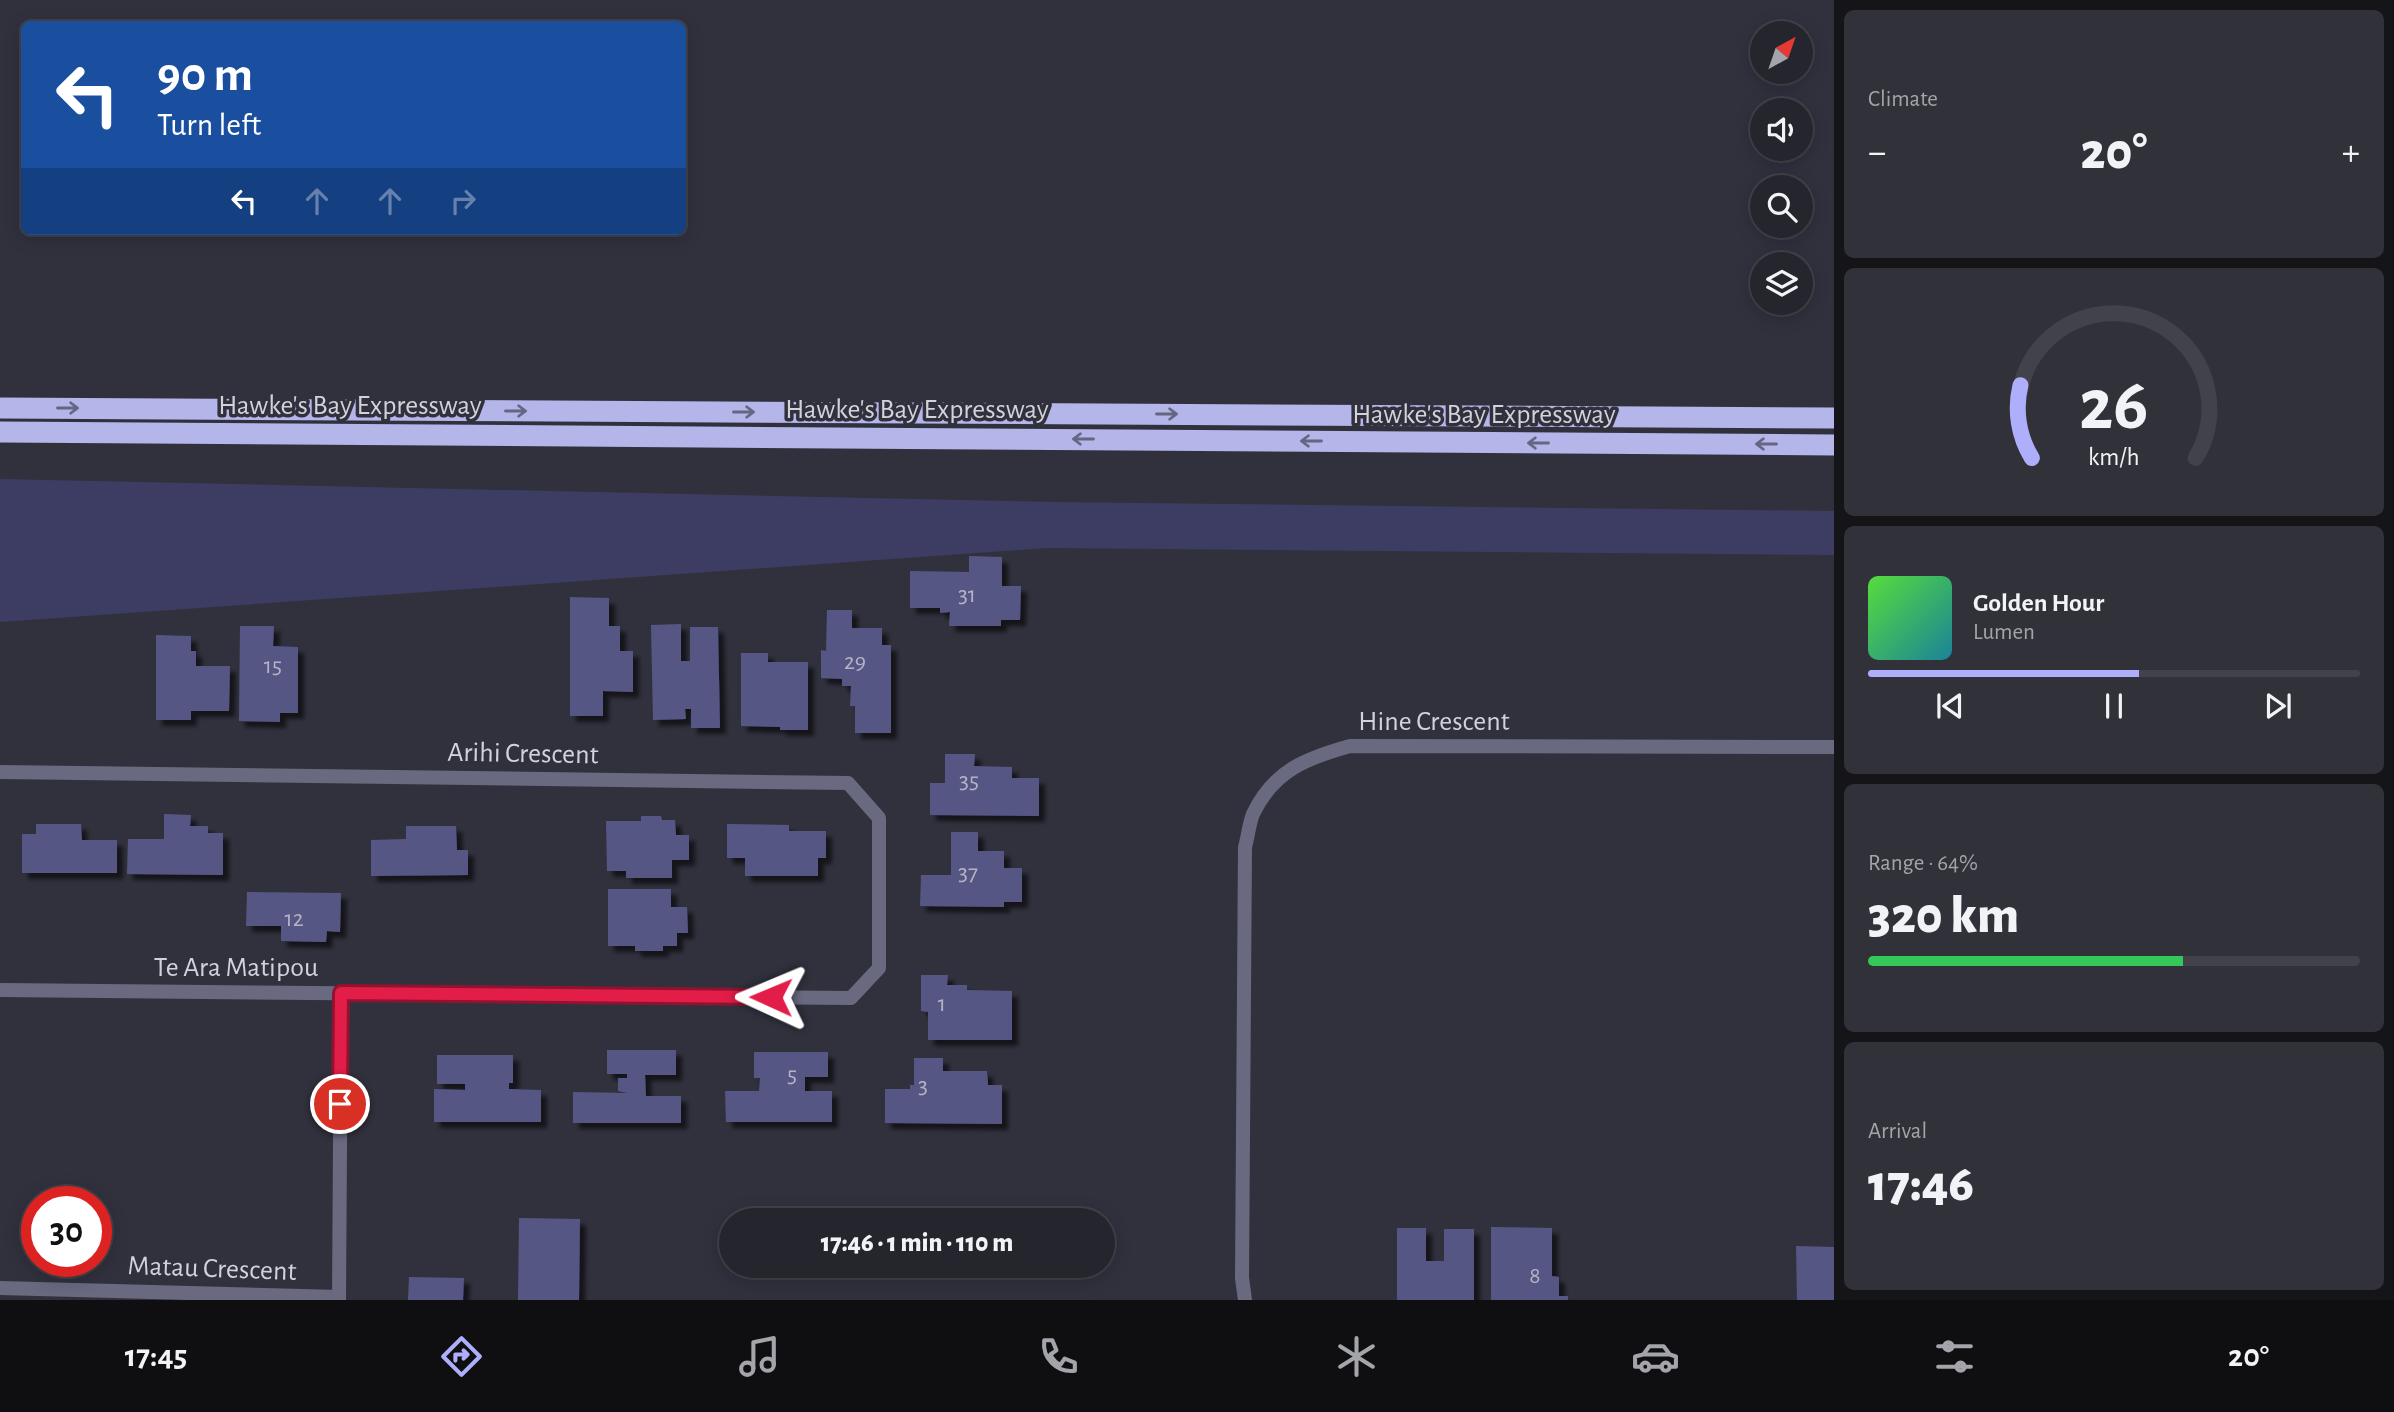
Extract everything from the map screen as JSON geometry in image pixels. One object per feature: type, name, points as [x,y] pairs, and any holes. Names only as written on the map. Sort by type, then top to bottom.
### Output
[{"type":"highway","name":"Hawke's Bay Expressway","points":[[0,408],[1834,418]]},
{"type":"highway","name":"Hawke's Bay Expressway","points":[[0,432],[1834,445]]},
{"type":"street","name":"Hine Crescent","points":[[1245,1300],[1242,1278],[1245,847],[1253,815],[1271,788],[1292,766],[1350,746],[1834,747]]},
{"type":"street","name":"Arihi Crescent","points":[[0,772],[848,783],[879,818],[879,968]]},
{"type":"street","name":"Te Ara Matipou","points":[[0,990],[851,998],[879,968]]},
{"type":"street","points":[[339,1299],[341,993]]},
{"type":"street","name":"Matau Crescent","points":[[0,1287],[339,1299]]},
{"type":"shaded area","points":[[0,479],[1051,502],[1834,511],[1834,555],[1048,548],[0,622]]},
{"type":"building","points":[[969,556],[1002,557],[1002,586],[1021,586],[1020,620],[1001,620],[1001,626],[949,626],[950,612],[940,613],[940,608],[910,608],[910,571],[969,572]]},
{"type":"building","points":[[570,597],[609,598],[609,626],[620,626],[620,651],[633,651],[633,692],[603,691],[603,716],[570,716]]},
{"type":"building","points":[[827,610],[852,610],[852,628],[882,628],[882,645],[891,645],[891,733],[855,733],[855,706],[850,706],[851,686],[842,686],[842,679],[821,678],[821,650],[826,651]]},
{"type":"building","points":[[681,624],[681,661],[690,661],[690,627],[718,627],[720,728],[691,728],[691,709],[685,709],[686,719],[653,720],[651,625]]},
{"type":"building","points":[[240,626],[274,626],[273,646],[298,647],[298,713],[280,713],[280,722],[239,721]]},
{"type":"building","points":[[156,635],[191,636],[191,651],[196,651],[196,666],[230,666],[229,711],[191,711],[191,720],[156,720]]},
{"type":"building","points":[[741,653],[768,653],[768,662],[808,662],[808,730],[741,726]]},
{"type":"building","points":[[945,754],[975,754],[974,766],[1012,767],[1012,778],[1039,778],[1039,816],[930,815],[930,783],[945,783]]},
{"type":"building","points":[[164,814],[191,815],[190,826],[208,826],[208,833],[223,833],[223,875],[127,874],[128,839],[164,839]]},
{"type":"building","points":[[641,816],[661,816],[662,820],[675,820],[676,835],[689,835],[689,860],[672,860],[672,878],[626,878],[626,871],[607,871],[606,821],[641,821]]},
{"type":"building","points":[[36,824],[81,824],[82,840],[117,840],[117,873],[22,873],[22,834],[36,834]]},
{"type":"building","points":[[727,824],[789,825],[789,831],[826,831],[826,858],[818,858],[818,876],[745,876],[745,858],[727,858]]},
{"type":"building","points":[[406,826],[456,826],[457,850],[468,850],[468,875],[371,876],[371,840],[406,839]]},
{"type":"building","points":[[951,832],[978,832],[978,851],[1004,851],[1004,868],[1022,868],[1022,902],[1004,902],[1004,907],[920,906],[921,875],[951,875]]},
{"type":"building","points":[[608,889],[671,889],[671,907],[687,907],[688,933],[677,933],[677,946],[663,946],[663,951],[635,951],[635,946],[608,946]]},
{"type":"building","points":[[247,892],[341,893],[340,932],[327,931],[326,942],[281,941],[281,926],[246,926]]},
{"type":"building","points":[[921,975],[948,975],[947,985],[967,985],[967,990],[1012,991],[1012,1040],[928,1040],[928,1012],[921,1011]]},
{"type":"building","points":[[607,1050],[676,1050],[676,1075],[645,1075],[646,1096],[681,1096],[681,1123],[573,1123],[573,1092],[627,1093],[618,1091],[618,1078],[627,1078],[627,1074],[607,1074]]},
{"type":"building","points":[[754,1052],[828,1052],[828,1077],[805,1077],[805,1091],[832,1091],[832,1122],[726,1122],[725,1091],[759,1091],[760,1078],[754,1078]]},
{"type":"building","points":[[437,1055],[513,1055],[513,1083],[509,1083],[509,1089],[541,1090],[541,1122],[434,1122],[434,1089],[465,1090],[465,1084],[437,1084]]},
{"type":"building","points":[[914,1058],[943,1058],[943,1071],[987,1071],[988,1085],[1002,1085],[1002,1124],[885,1123],[885,1089],[910,1089],[910,1085],[914,1085]]},
{"type":"building","points":[[519,1218],[580,1219],[579,1300],[518,1300]]},
{"type":"building","points":[[1491,1227],[1552,1228],[1552,1276],[1559,1277],[1559,1296],[1568,1296],[1568,1300],[1491,1300]]},
{"type":"building","points":[[1397,1228],[1426,1228],[1426,1261],[1444,1261],[1444,1229],[1474,1229],[1474,1300],[1397,1300]]},
{"type":"building","points":[[1796,1246],[1834,1247],[1834,1300],[1797,1300]]},
{"type":"building","points":[[409,1277],[464,1278],[463,1300],[408,1300]]},
{"type":"route","points":[[340,1104],[341,993],[771,997]]}]
